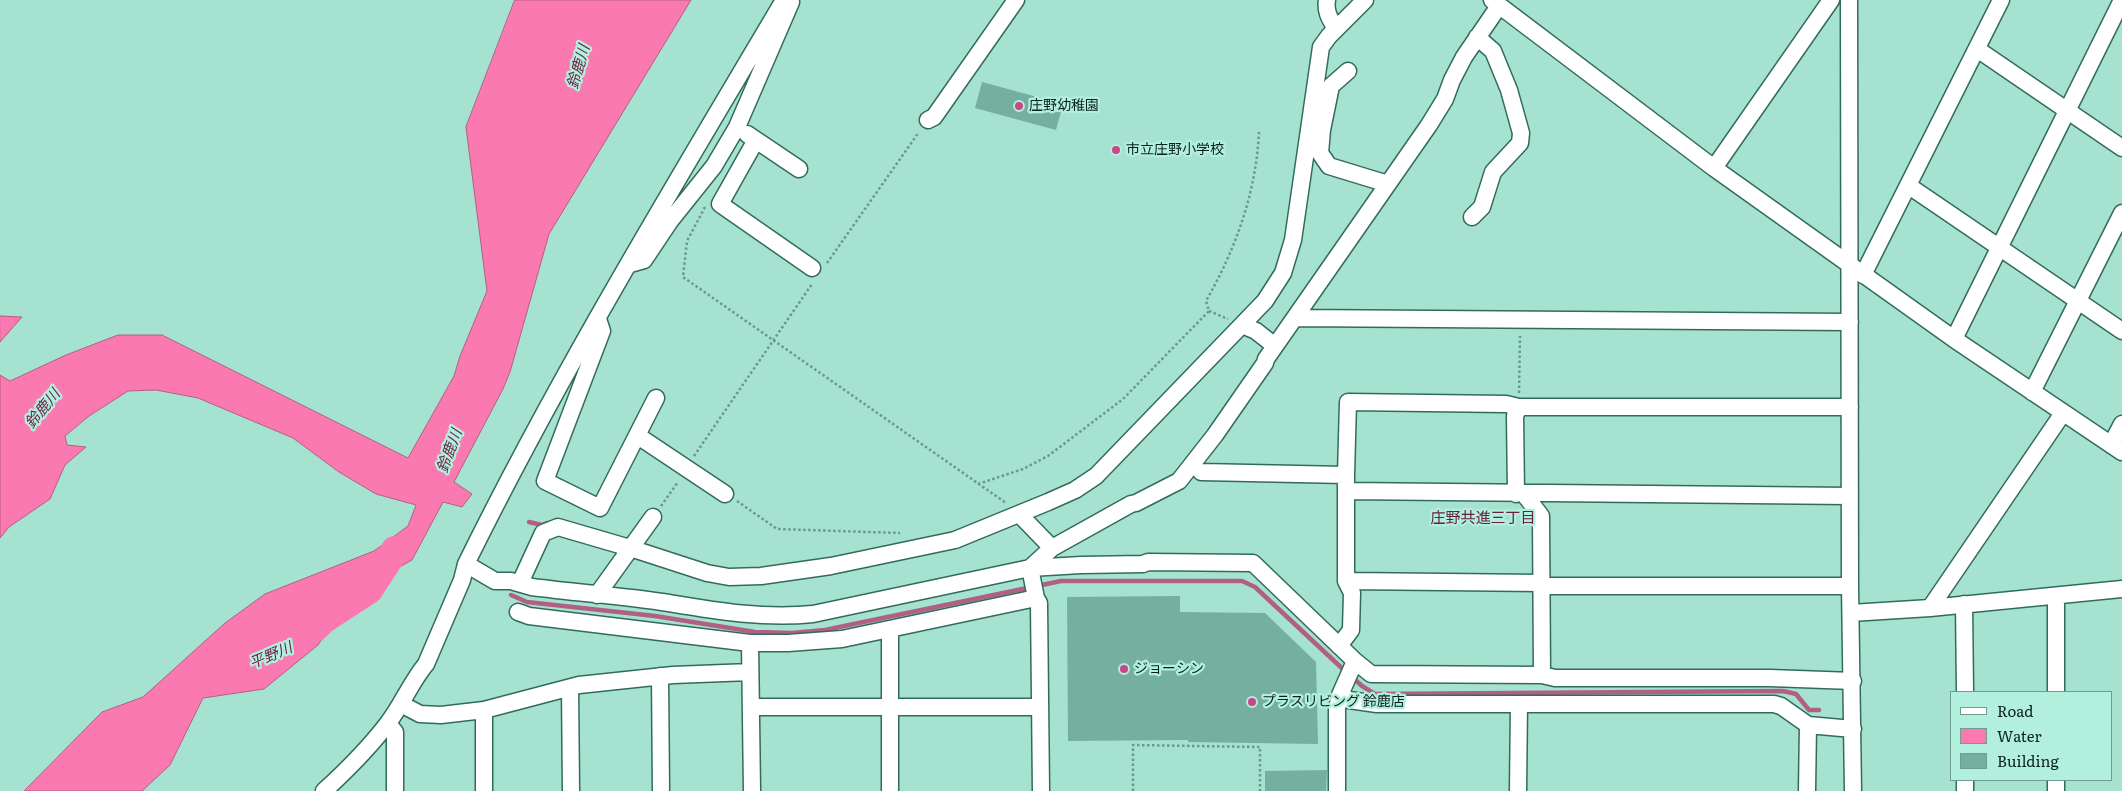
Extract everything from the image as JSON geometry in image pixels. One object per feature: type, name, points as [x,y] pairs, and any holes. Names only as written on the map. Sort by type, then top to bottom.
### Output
[{"type":"street","points":[[324,791],[347,770],[388,724],[418,673],[426,664],[462,580],[466,564],[512,470],[628,264],[784,0]]},
{"type":"street","points":[[628,264],[644,260],[670,221],[714,166],[737,127],[791,5],[791,0]]},
{"type":"street","points":[[928,120],[934,118],[1016,0]]},
{"type":"street","points":[[520,584],[543,533],[558,527],[631,547],[707,573],[729,577],[760,576],[831,566],[955,540],[1014,510],[1075,490],[1096,476],[1265,301],[1284,273],[1293,240],[1318,57],[1330,15],[1364,0]]},
{"type":"street","points":[[1714,168],[1831,0]]},
{"type":"street","points":[[1849,0],[1850,586],[1853,681],[1853,791]]},
{"type":"street","points":[[1863,275],[2001,0]]},
{"type":"street","points":[[1954,339],[2122,0]]},
{"type":"street","points":[[1030,571],[1052,548],[1131,504],[1179,481],[1215,435],[1388,184],[1441,105],[1452,80],[1477,37],[1501,4],[1714,168],[1954,339],[2117,448],[2122,424]]},
{"type":"street","points":[[1472,217],[1482,207],[1493,172],[1520,143],[1521,133],[1509,90],[1493,51],[1477,37]]},
{"type":"street","points":[[1976,49],[2122,148]]},
{"type":"street","points":[[1348,71],[1331,86],[1322,130],[1320,153],[1329,166],[1388,184]]},
{"type":"street","points":[[737,127],[799,169]]},
{"type":"street","points":[[756,140],[720,204],[816,273]]},
{"type":"street","points":[[1909,186],[2122,331]]},
{"type":"street","points":[[2032,392],[2079,302],[2122,213]]},
{"type":"street","points":[[1295,318],[1850,322]]},
{"type":"street","points":[[598,319],[602,331],[545,480],[600,508],[656,398]]},
{"type":"street","points":[[1242,325],[1256,331],[1276,346]]},
{"type":"street","points":[[1339,646],[1352,630],[1352,593],[1346,581],[1348,402],[1506,404],[1518,408],[1850,407]]},
{"type":"street","points":[[1518,408],[1515,416],[1520,494],[1541,516],[1542,675]]},
{"type":"street","points":[[1930,608],[2063,413]]},
{"type":"street","points":[[638,436],[725,494]]},
{"type":"street","points":[[1201,472],[1346,474]]},
{"type":"street","points":[[1346,492],[1850,496]]},
{"type":"street","points":[[1014,510],[1052,548]]},
{"type":"street","points":[[597,595],[653,517]]},
{"type":"street","points":[[466,564],[495,581],[511,581],[532,587],[746,615],[796,616],[1030,571],[1081,565],[1143,564],[1148,562],[1253,563],[1339,646],[1371,674],[1542,675],[1580,680],[1770,678],[1853,681]]},
{"type":"street","points":[[1030,571],[1036,598],[1039,603],[1041,791]]},
{"type":"street","points":[[1346,581],[1850,586]]},
{"type":"street","points":[[1851,613],[1930,608],[2122,590]]},
{"type":"street","points":[[2056,597],[2056,691]]},
{"type":"street","points":[[518,612],[528,616],[750,643],[824,641],[1036,598]]},
{"type":"street","points":[[1964,604],[1965,691]]},
{"type":"street","points":[[890,629],[890,791]]},
{"type":"street","points":[[750,643],[752,791]]},
{"type":"street","points":[[1337,791],[1337,708],[1340,695],[1355,661]]},
{"type":"street","points":[[401,704],[420,714],[441,715],[484,710],[579,685],[660,676],[750,672]]},
{"type":"street","points":[[660,676],[661,791]]},
{"type":"street","points":[[1580,680],[1581,701]]},
{"type":"street","points":[[570,688],[571,791]]},
{"type":"street","points":[[1340,695],[1349,700],[1377,704],[1519,704],[1581,701],[1774,704],[1781,706],[1808,726],[1853,729]]},
{"type":"street","points":[[1518,791],[1519,704]]},
{"type":"street","points":[[751,707],[1040,707]]},
{"type":"street","points":[[484,710],[484,791]]},
{"type":"street","points":[[388,724],[396,732],[395,791]]},
{"type":"street","points":[[1808,726],[1808,791]]},
{"type":"path","points":[[653,517],[816,273],[928,120]]},
{"type":"path","points":[[1226,318],[1209,310],[1206,301],[1226,267],[1241,226],[1256,165],[1259,132]]},
{"type":"path","points":[[709,199],[687,241],[683,278],[1014,510]]},
{"type":"path","points":[[978,484],[1023,469],[1048,456],[1123,399],[1209,310]]},
{"type":"path","points":[[1518,408],[1520,319]]},
{"type":"path","points":[[725,494],[777,529],[900,533]]},
{"type":"path","points":[[1133,791],[1132,745],[1260,747],[1260,791]]},
{"type":"water","name":"鈴鹿川","points":[[515,0],[691,0],[549,234],[510,372],[454,482],[472,494],[462,507],[443,502],[412,560],[353,593],[318,645],[264,689],[203,698],[170,765],[142,791],[24,791],[102,712],[143,697],[225,623],[265,594],[374,551],[408,526],[416,505],[376,494],[339,472],[293,438],[198,398],[156,390],[128,391],[89,416],[65,436],[67,445],[86,447],[65,465],[50,499],[9,527],[0,538],[0,375],[10,381],[66,355],[118,335],[162,335],[408,458],[454,376],[460,356],[487,291],[466,127]]},
{"type":"water","points":[[0,316],[22,317],[0,342]]},
{"type":"building","name":"庄野幼稚園","points":[[982,82],[1063,104],[1056,130],[975,108]]},
{"type":"building","points":[[1180,596],[1180,612],[1265,613],[1316,662],[1318,744],[1188,742],[1188,740],[1068,741],[1067,597]]},
{"type":"building","points":[[1327,770],[1326,791],[1265,791],[1265,771]]},
{"type":"waterway","points":[[529,522],[542,525],[547,523]]},
{"type":"waterway","name":"平野川","points":[[315,628],[323,620],[369,590],[395,550]]},
{"type":"waterway","points":[[511,595],[527,602],[655,616],[755,632],[792,633],[825,630],[1061,581],[1242,581],[1255,587],[1346,672]]},
{"type":"waterway","points":[[1352,677],[1375,694],[1783,691],[1796,694],[1809,710],[1819,710]]},
{"type":"place","name":"庄野幼稚園","points":[[1019,106]]},
{"type":"place","name":"市立庄野小学校","points":[[1116,150]]},
{"type":"place","name":"ジョーシン","points":[[1124,669]]},
{"type":"place","name":"プラスリビング 鈴鹿店","points":[[1252,702]]},
{"type":"district","name":"庄野共進三丁目","points":[[1483,519]]}]
